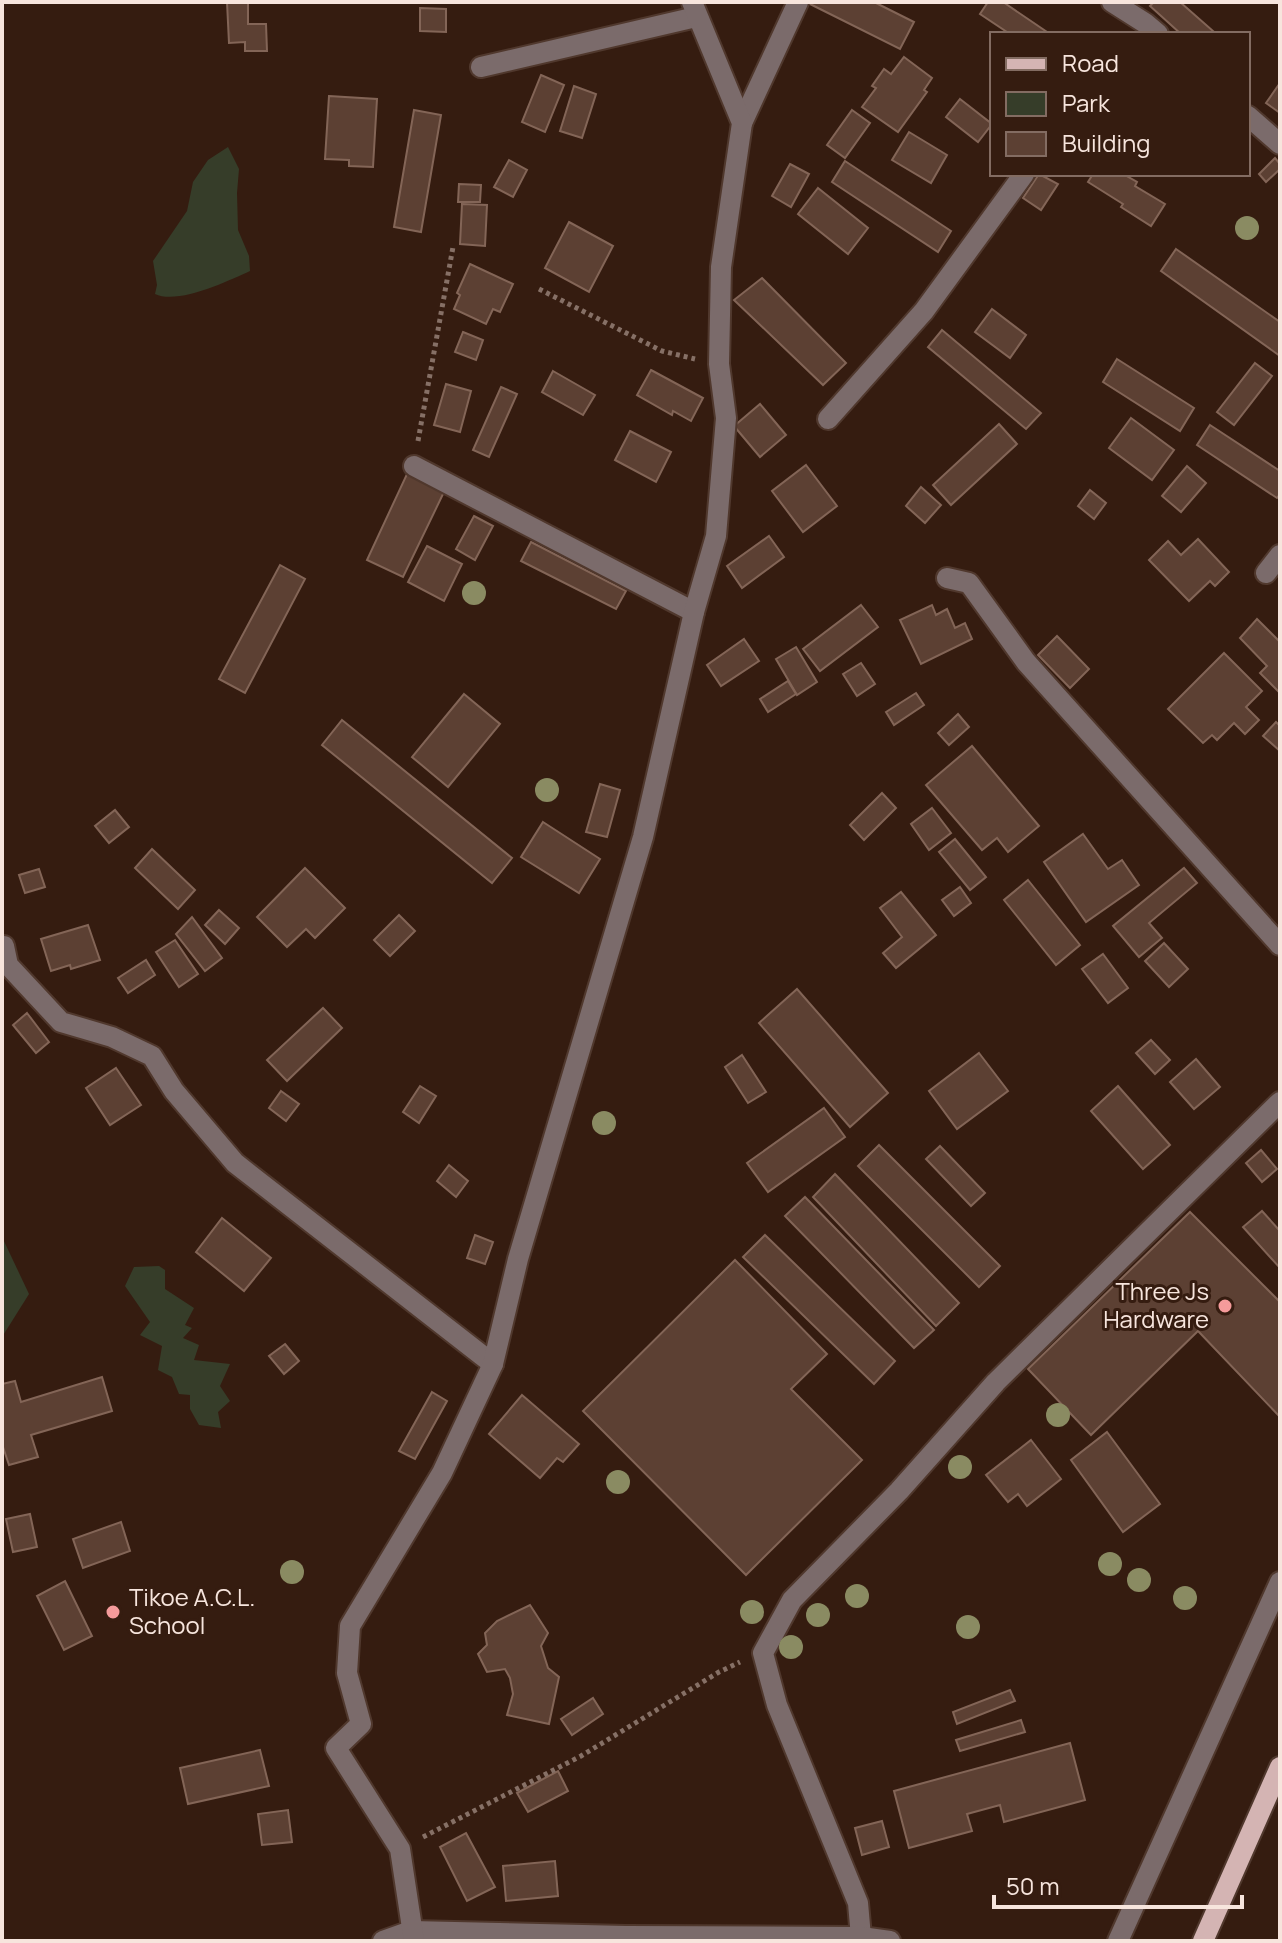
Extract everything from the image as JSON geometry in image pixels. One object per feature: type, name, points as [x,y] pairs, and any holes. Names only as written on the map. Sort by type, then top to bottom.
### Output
[{"type":"main road","points":[[1203,1941],[1280,1767]]},
{"type":"street","points":[[412,1936],[400,1849],[336,1748],[361,1724],[347,1673],[350,1626],[442,1473],[493,1364],[518,1259],[643,837],[694,612],[716,536],[726,418],[719,364],[721,267],[742,123],[798,2]]},
{"type":"street","points":[[1112,2],[1146,30]]},
{"type":"street","points":[[481,67],[694,10],[742,123]]},
{"type":"street","points":[[1250,118],[1280,144]]},
{"type":"street","points":[[828,419],[924,311],[1023,176]]},
{"type":"street","points":[[414,466],[694,612]]},
{"type":"street","points":[[1266,573],[1280,555]]},
{"type":"street","points":[[947,578],[969,583],[1026,662],[1280,945]]},
{"type":"street","points":[[4,946],[8,965],[61,1022],[112,1037],[152,1056],[174,1091],[235,1163],[493,1364]]},
{"type":"street","points":[[861,1937],[858,1903],[777,1705],[763,1653],[792,1600],[899,1491],[996,1382],[1280,1102]]},
{"type":"street","points":[[1118,1941],[1280,1582]]},
{"type":"street","points":[[383,1941],[412,1936],[626,1936],[861,1937],[890,1941]]},
{"type":"path","points":[[414,466],[453,247]]},
{"type":"path","points":[[539,289],[662,351],[719,364]]},
{"type":"path","points":[[400,1849],[581,1756],[719,1672],[763,1653]]},
{"type":"green space","points":[[228,147],[239,169],[238,230],[249,256],[250,271],[189,294],[165,297],[155,294],[157,285],[153,261],[187,211],[193,182],[208,160]]},
{"type":"green space","points":[[2,1237],[29,1294],[2,1337]]},
{"type":"green space","points":[[159,1266],[165,1270],[165,1289],[194,1308],[185,1325],[192,1328],[183,1338],[199,1345],[194,1360],[230,1364],[220,1386],[230,1401],[218,1412],[221,1428],[199,1425],[190,1409],[190,1395],[179,1394],[172,1377],[158,1370],[162,1346],[140,1335],[150,1322],[125,1286],[134,1267]]},
{"type":"building","points":[[227,2],[248,2],[248,24],[266,24],[267,51],[245,51],[245,42],[229,43]]},
{"type":"building","points":[[874,2],[914,22],[900,49],[808,3]]},
{"type":"building","points":[[988,2],[1003,2],[1047,32],[1007,32],[980,14]]},
{"type":"building","points":[[1154,2],[1180,2],[1213,31],[1179,32],[1150,6]]},
{"type":"building","points":[[420,8],[446,9],[446,32],[420,31]]},
{"type":"building","points":[[904,57],[932,78],[924,90],[927,92],[898,132],[862,107],[876,88],[872,86],[884,69],[891,74]]},
{"type":"building","points":[[541,75],[564,85],[545,132],[522,122]]},
{"type":"building","points":[[1280,83],[1280,113],[1266,103]]},
{"type":"building","points":[[574,86],[596,94],[582,138],[560,131]]},
{"type":"building","points":[[329,96],[377,99],[373,167],[349,166],[349,160],[325,159]]},
{"type":"building","points":[[960,99],[990,122],[990,127],[978,142],[946,117]]},
{"type":"building","points":[[414,110],[441,115],[421,232],[394,227]]},
{"type":"building","points":[[852,110],[870,123],[845,158],[827,145]]},
{"type":"building","points":[[909,132],[947,155],[931,183],[892,160]]},
{"type":"building","points":[[1275,158],[1280,169],[1266,182],[1259,174]]},
{"type":"building","points":[[509,160],[527,170],[513,197],[494,187]]},
{"type":"building","points":[[845,161],[951,231],[938,252],[832,182]]},
{"type":"building","points":[[790,164],[809,174],[791,207],[772,196]]},
{"type":"building","points":[[1038,176],[1058,184],[1041,210],[1023,198]]},
{"type":"building","points":[[1092,176],[1126,176],[1137,182],[1135,186],[1165,204],[1151,226],[1088,182]]},
{"type":"building","points":[[459,184],[481,185],[480,202],[458,202]]},
{"type":"building","points":[[818,188],[868,228],[848,254],[798,214]]},
{"type":"building","points":[[462,204],[487,205],[485,246],[460,244]]},
{"type":"building","points":[[569,222],[613,246],[589,292],[545,268]]},
{"type":"building","points":[[1176,249],[1280,322],[1280,356],[1161,271]]},
{"type":"building","points":[[470,264],[513,284],[500,312],[493,309],[486,324],[454,309],[460,295],[457,293]]},
{"type":"building","points":[[762,278],[846,363],[823,385],[734,300]]},
{"type":"building","points":[[992,309],[1026,335],[1010,358],[975,332]]},
{"type":"building","points":[[942,330],[1041,413],[1026,429],[928,347]]},
{"type":"building","points":[[463,332],[483,340],[476,360],[455,352]]},
{"type":"building","points":[[1117,359],[1194,408],[1180,431],[1103,382]]},
{"type":"building","points":[[1255,363],[1272,376],[1234,425],[1217,412]]},
{"type":"building","points":[[651,370],[703,398],[691,421],[673,411],[672,415],[637,395]]},
{"type":"building","points":[[553,371],[595,395],[583,415],[542,392]]},
{"type":"building","points":[[446,384],[471,391],[460,432],[434,425]]},
{"type":"building","points":[[501,387],[517,394],[489,457],[473,450]]},
{"type":"building","points":[[760,404],[786,435],[760,457],[734,426]]},
{"type":"building","points":[[1131,418],[1174,450],[1152,480],[1109,448]]},
{"type":"building","points":[[999,424],[1017,444],[951,505],[933,485]]},
{"type":"building","points":[[1210,425],[1280,471],[1280,494],[1277,498],[1197,445]]},
{"type":"building","points":[[630,431],[671,452],[656,482],[615,460]]},
{"type":"building","points":[[806,465],[837,506],[803,532],[772,491]]},
{"type":"building","points":[[1187,466],[1206,483],[1181,512],[1162,496]]},
{"type":"building","points":[[407,474],[444,492],[403,577],[367,560]]},
{"type":"building","points":[[921,487],[941,505],[925,523],[906,506]]},
{"type":"building","points":[[1090,490],[1106,503],[1094,519],[1078,506]]},
{"type":"building","points":[[474,516],[493,526],[475,560],[456,549]]},
{"type":"building","points":[[769,536],[784,557],[742,588],[727,566]]},
{"type":"building","points":[[1198,539],[1229,572],[1215,586],[1210,581],[1189,601],[1149,560],[1168,541],[1181,555]]},
{"type":"building","points":[[531,542],[626,591],[616,609],[521,561]]},
{"type":"building","points":[[427,546],[462,564],[444,601],[408,582]]},
{"type":"building","points":[[280,565],[305,579],[245,693],[219,679]]},
{"type":"building","points":[[861,605],[878,627],[820,671],[803,649]]},
{"type":"building","points":[[932,605],[936,615],[947,609],[955,628],[965,623],[972,639],[921,664],[900,620]]},
{"type":"building","points":[[1257,619],[1280,642],[1280,693],[1260,673],[1267,666],[1240,638]]},
{"type":"building","points":[[1057,636],[1089,669],[1070,688],[1038,655]]},
{"type":"building","points":[[744,639],[759,661],[721,686],[707,665]]},
{"type":"building","points":[[796,647],[817,682],[797,695],[776,659]]},
{"type":"building","points":[[1224,653],[1262,691],[1246,707],[1259,720],[1245,734],[1234,723],[1217,740],[1212,735],[1203,743],[1168,709]]},
{"type":"building","points":[[861,663],[875,684],[857,696],[843,674]]},
{"type":"building","points":[[788,681],[796,694],[768,712],[760,699]]},
{"type":"building","points":[[916,693],[924,705],[894,725],[886,712]]},
{"type":"building","points":[[464,694],[500,724],[448,787],[412,757]]},
{"type":"building","points":[[958,714],[969,727],[949,745],[938,733]]},
{"type":"building","points":[[342,720],[512,858],[492,883],[322,745]]},
{"type":"building","points":[[1276,722],[1280,726],[1280,751],[1263,736]]},
{"type":"building","points":[[972,746],[1039,826],[1008,852],[997,838],[982,850],[926,785]]},
{"type":"building","points":[[600,784],[620,790],[607,837],[586,832]]},
{"type":"building","points":[[882,793],[896,808],[864,840],[850,825]]},
{"type":"building","points":[[932,808],[951,833],[929,850],[911,824]]},
{"type":"building","points":[[115,810],[129,827],[109,843],[95,826]]},
{"type":"building","points":[[543,822],[600,859],[579,893],[521,857]]},
{"type":"building","points":[[1083,834],[1108,869],[1122,860],[1139,885],[1086,922],[1044,862]]},
{"type":"building","points":[[955,839],[986,877],[970,890],[939,852]]},
{"type":"building","points":[[152,849],[195,890],[178,909],[135,868]]},
{"type":"building","points":[[305,868],[345,908],[315,938],[306,929],[287,947],[257,917]]},
{"type":"building","points":[[1184,868],[1197,883],[1149,923],[1162,938],[1139,957],[1113,926]]},
{"type":"building","points":[[39,869],[45,887],[25,893],[19,875]]},
{"type":"building","points":[[1028,880],[1080,945],[1056,965],[1004,900]]},
{"type":"building","points":[[960,887],[971,903],[954,916],[942,900]]},
{"type":"building","points":[[901,892],[936,935],[896,968],[883,953],[902,937],[880,908]]},
{"type":"building","points":[[219,910],[239,928],[225,944],[205,925]]},
{"type":"building","points":[[399,915],[415,931],[390,956],[374,940]]},
{"type":"building","points":[[192,917],[222,958],[205,971],[176,934]]},
{"type":"building","points":[[88,925],[100,960],[71,969],[70,965],[51,971],[41,939]]},
{"type":"building","points":[[175,940],[198,974],[179,987],[156,952]]},
{"type":"building","points":[[1164,943],[1188,969],[1169,987],[1145,961]]},
{"type":"building","points":[[1103,954],[1128,988],[1108,1003],[1082,969]]},
{"type":"building","points":[[146,960],[155,975],[128,993],[118,978]]},
{"type":"building","points":[[797,989],[888,1093],[850,1127],[759,1023]]},
{"type":"building","points":[[323,1008],[342,1028],[287,1081],[267,1060]]},
{"type":"building","points":[[27,1013],[49,1042],[36,1053],[13,1025]]},
{"type":"building","points":[[1151,1040],[1170,1060],[1155,1074],[1136,1053]]},
{"type":"building","points":[[979,1053],[1008,1091],[957,1129],[929,1091]]},
{"type":"building","points":[[742,1055],[766,1092],[748,1103],[725,1067]]},
{"type":"building","points":[[1196,1059],[1220,1087],[1194,1109],[1170,1082]]},
{"type":"building","points":[[116,1068],[141,1105],[110,1125],[86,1088]]},
{"type":"building","points":[[420,1086],[436,1096],[419,1123],[403,1112]]},
{"type":"building","points":[[1118,1086],[1170,1145],[1143,1169],[1091,1111]]},
{"type":"building","points":[[281,1091],[299,1104],[286,1121],[269,1108]]},
{"type":"building","points":[[824,1108],[845,1137],[768,1192],[747,1163]]},
{"type":"building","points":[[879,1145],[1000,1266],[979,1287],[858,1166]]},
{"type":"building","points":[[940,1146],[985,1193],[971,1206],[926,1159]]},
{"type":"building","points":[[1261,1150],[1277,1169],[1262,1182],[1246,1163]]},
{"type":"building","points":[[449,1165],[468,1181],[456,1197],[437,1181]]},
{"type":"building","points":[[835,1174],[959,1303],[936,1326],[813,1197]]},
{"type":"building","points":[[805,1197],[934,1330],[914,1348],[785,1216]]},
{"type":"building","points":[[1262,1211],[1280,1231],[1280,1268],[1243,1227]]},
{"type":"building","points":[[1190,1212],[1280,1302],[1280,1417],[1198,1331],[1091,1435],[1028,1369]]},
{"type":"building","points":[[222,1218],[271,1258],[244,1291],[196,1252]]},
{"type":"building","points":[[475,1235],[493,1242],[485,1264],[467,1258]]},
{"type":"building","points":[[765,1235],[895,1361],[874,1384],[743,1257]]},
{"type":"building","points":[[735,1260],[827,1354],[791,1389],[862,1460],[746,1575],[583,1411]]},
{"type":"building","points":[[285,1344],[299,1361],[284,1374],[269,1356]]},
{"type":"building","points":[[102,1377],[112,1411],[31,1435],[38,1457],[9,1465],[2,1444],[2,1384],[15,1381],[21,1402]]},
{"type":"building","points":[[432,1392],[447,1401],[415,1459],[399,1451]]},
{"type":"building","points":[[522,1395],[579,1444],[563,1462],[557,1458],[540,1478],[489,1434]]},
{"type":"building","points":[[1107,1432],[1160,1504],[1123,1532],[1071,1460]]},
{"type":"building","points":[[1031,1440],[1061,1479],[1027,1506],[1018,1494],[1008,1502],[986,1475]]},
{"type":"building","points":[[30,1514],[37,1547],[13,1552],[6,1519]]},
{"type":"building","points":[[121,1522],[130,1551],[83,1568],[73,1539]]},
{"type":"building","points":[[65,1581],[92,1636],[64,1650],[37,1596]]},
{"type":"building","points":[[530,1605],[548,1633],[541,1646],[548,1668],[559,1677],[549,1724],[507,1715],[513,1694],[510,1678],[505,1669],[487,1672],[478,1654],[487,1645],[485,1633],[497,1621]]},
{"type":"building","points":[[1010,1690],[1015,1701],[957,1724],[953,1712]]},
{"type":"building","points":[[593,1698],[603,1714],[572,1735],[561,1719]]},
{"type":"building","points":[[1021,1720],[1025,1732],[960,1751],[956,1740]]},
{"type":"building","points":[[1070,1743],[1085,1800],[1004,1822],[1000,1805],[967,1814],[972,1831],[909,1848],[894,1791]]},
{"type":"building","points":[[260,1750],[269,1786],[188,1804],[180,1768]]},
{"type":"building","points":[[558,1771],[568,1791],[528,1812],[517,1793]]},
{"type":"building","points":[[288,1810],[292,1842],[262,1845],[258,1814]]},
{"type":"building","points":[[882,1821],[889,1847],[862,1855],[855,1828]]},
{"type":"building","points":[[466,1833],[495,1887],[467,1901],[440,1847]]},
{"type":"building","points":[[555,1861],[558,1896],[506,1901],[503,1866]]},
{"type":"place","name":"Three Js Hardware","points":[[1225,1306]]},
{"type":"place","name":"Tikoe A.C.L. School","points":[[113,1612]]}]
